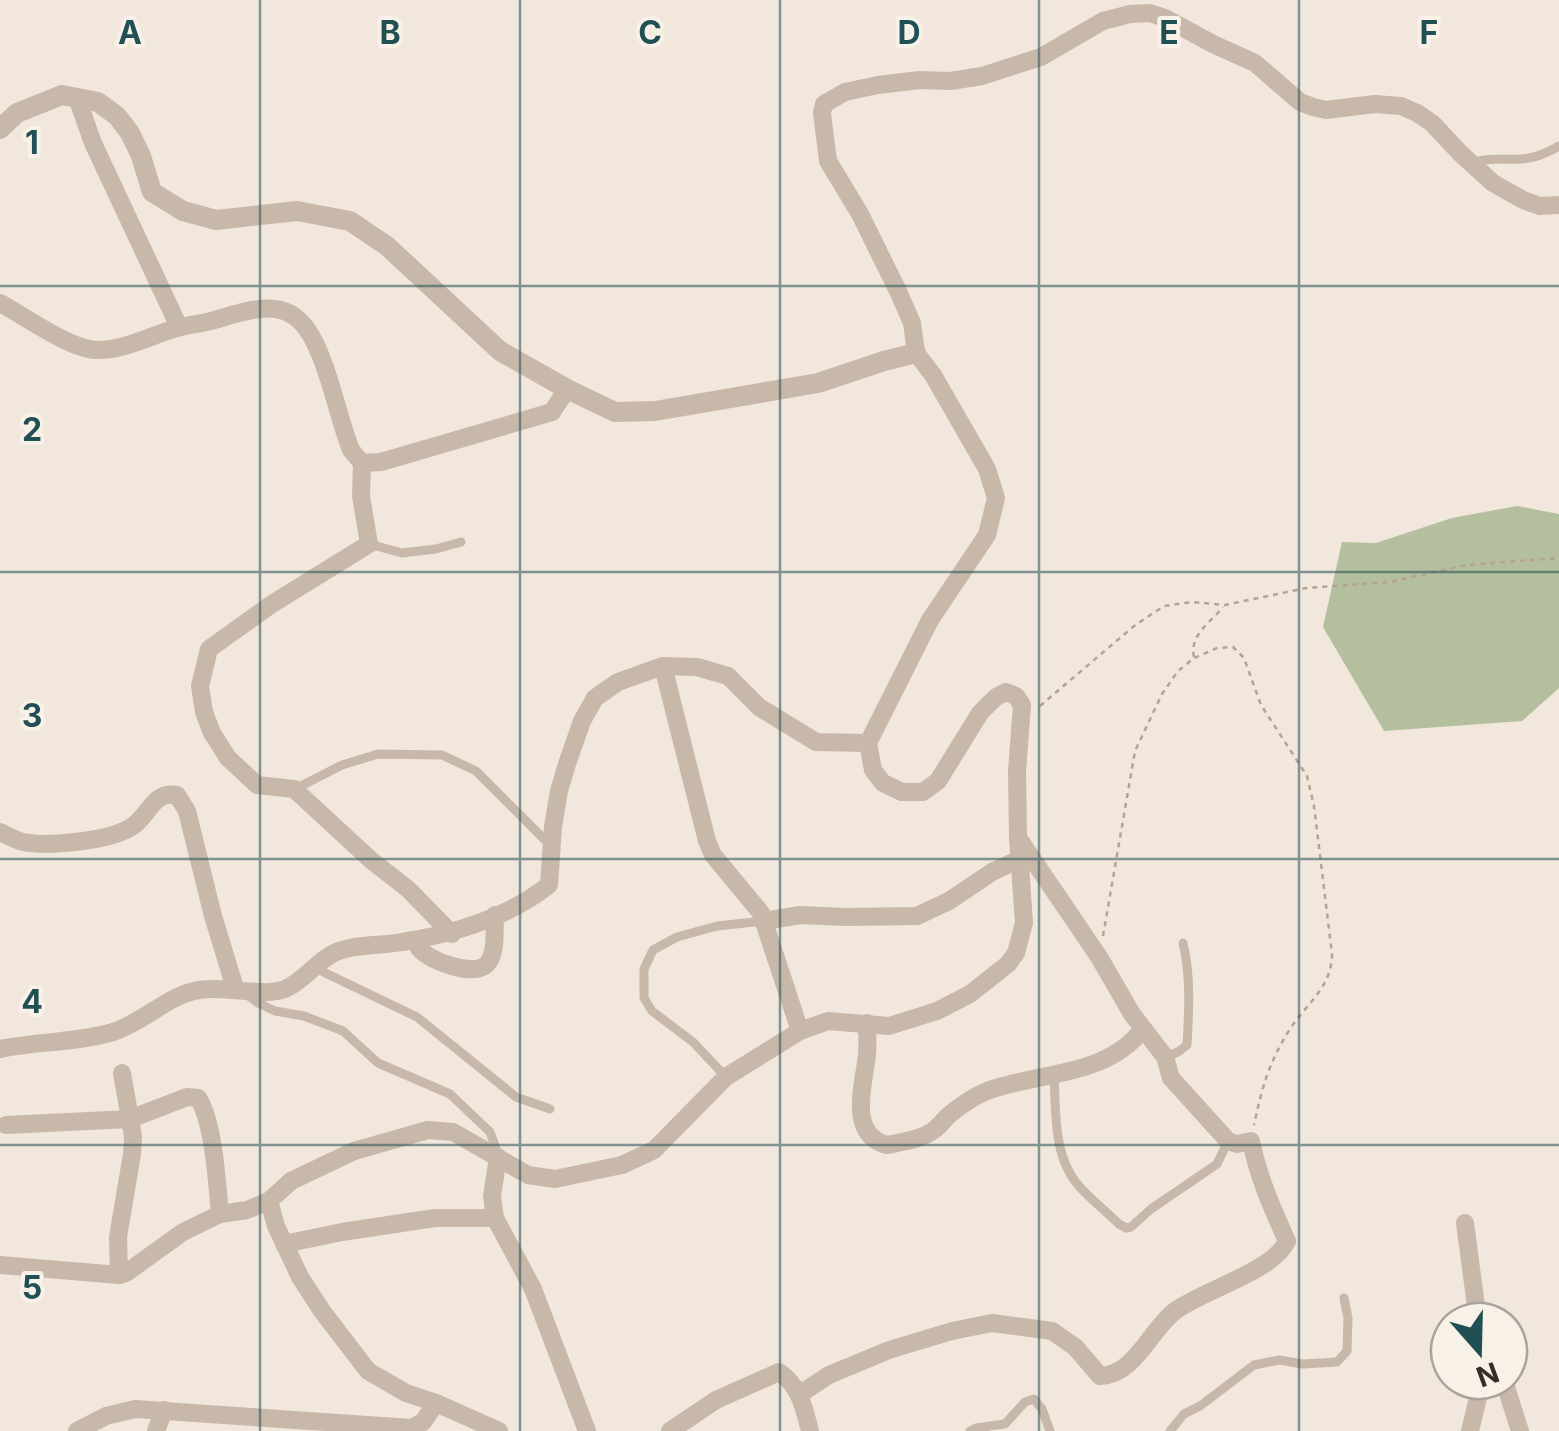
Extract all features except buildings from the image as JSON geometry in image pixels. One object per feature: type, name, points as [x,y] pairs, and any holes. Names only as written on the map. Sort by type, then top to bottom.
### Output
[{"type":"street","points":[[0,1265],[126,1273],[183,1232],[220,1214],[247,1210],[268,1201],[291,1180],[354,1151],[428,1130],[454,1132],[528,1175],[555,1178],[622,1165],[654,1150],[726,1078],[800,1030],[828,1021],[890,1026],[937,1012],[970,994],[1008,964],[1016,952],[1024,923],[1016,772],[1022,705],[1016,696],[1006,692],[996,696],[980,712],[938,782],[923,792],[902,792],[883,782],[873,770],[868,743],[930,620],[986,536],[996,498],[987,469],[916,353],[912,323],[898,290],[860,214],[828,162],[824,104],[845,92],[878,85],[982,76],[1041,56],[1103,21],[1150,13],[1255,64],[1300,102],[1313,107],[1326,110],[1375,104],[1401,106],[1417,113],[1494,183],[1540,206],[1559,205]]},
{"type":"street","points":[[0,129],[17,113],[62,95],[98,102],[130,133],[152,192],[183,211],[216,220],[297,211],[350,221],[387,246],[500,351],[615,412],[655,411],[818,384],[916,353]]},
{"type":"street","points":[[77,98],[93,143],[180,327]]},
{"type":"street","points":[[0,303],[72,343],[94,350],[263,308],[279,308],[305,325],[316,346],[351,450],[362,462],[361,496],[368,544],[209,649],[200,686],[204,712],[228,758],[258,784],[294,789],[408,889],[452,934]]},
{"type":"street","points":[[362,462],[381,462],[552,412],[567,388]]},
{"type":"street","points":[[0,1048],[110,1033],[196,990],[284,989],[335,952],[452,934],[534,897],[548,884],[559,791],[582,721],[595,698],[618,682],[663,666],[697,667],[728,676],[758,707],[816,742],[868,743]]},
{"type":"street","points":[[663,666],[707,841],[713,856],[762,913],[800,1030]]},
{"type":"street","points":[[0,832],[23,842],[59,844],[89,840],[133,826],[155,800],[177,795],[187,811],[235,988]]},
{"type":"street","points":[[800,1394],[829,1375],[889,1350],[992,1324],[1052,1332],[1076,1347],[1100,1376],[1109,1375],[1124,1367],[1173,1313],[1269,1261],[1283,1250],[1287,1241],[1268,1200],[1251,1141],[1228,1141],[1170,1078],[1164,1057],[1142,1030],[1099,957],[1018,837]]},
{"type":"street","points":[[764,921],[800,915],[917,916],[1020,859]]},
{"type":"street","points":[[416,940],[422,952],[459,969],[477,970],[488,962],[493,950],[495,916]]},
{"type":"street","points":[[867,1023],[863,1122],[868,1134],[887,1146],[932,1132],[963,1102],[988,1091],[1054,1075],[1112,1055],[1132,1044],[1142,1030]]},
{"type":"street","points":[[119,1275],[118,1237],[133,1136],[122,1073]]},
{"type":"street","points":[[6,1125],[130,1118],[188,1097],[198,1098],[208,1126],[220,1214]]},
{"type":"street","points":[[498,1157],[492,1196],[495,1218],[533,1289],[587,1431]]},
{"type":"street","points":[[268,1201],[300,1277],[368,1371],[406,1392],[499,1431]]},
{"type":"street","points":[[284,1244],[436,1218],[495,1218]]},
{"type":"street","points":[[1465,1223],[1475,1301]]},
{"type":"street","points":[[670,1431],[716,1400],[779,1372],[791,1380],[800,1394],[810,1431]]},
{"type":"street","points":[[1470,1431],[1477,1401]]},
{"type":"street","points":[[1510,1401],[1520,1431]]},
{"type":"street","points":[[77,1431],[106,1416],[135,1408],[412,1428],[423,1422],[436,1403]]},
{"type":"street","points":[[156,1431],[164,1410]]},
{"type":"lane","points":[[1472,163],[1494,157],[1528,158],[1559,146]]},
{"type":"lane","points":[[368,544],[402,553],[461,542]]},
{"type":"lane","points":[[294,789],[342,765],[378,754],[442,755],[476,771],[550,845]]},
{"type":"lane","points":[[726,1078],[692,1042],[652,1011],[644,998],[644,969],[653,950],[677,937],[716,926],[764,921]]},
{"type":"lane","points":[[1164,1057],[1187,1045],[1190,1001],[1183,943]]},
{"type":"lane","points":[[315,968],[418,1017],[516,1096],[550,1109]]},
{"type":"lane","points":[[235,988],[275,1011],[304,1016],[343,1031],[378,1063],[450,1094],[490,1132],[498,1157]]},
{"type":"lane","points":[[1054,1075],[1062,1155],[1075,1182],[1126,1228],[1217,1164],[1228,1141]]},
{"type":"lane","points":[[1170,1431],[1184,1414],[1220,1392],[1254,1364],[1279,1360],[1303,1364],[1337,1362],[1347,1351],[1344,1298]]},
{"type":"lane","points":[[970,1431],[1005,1424],[1025,1402],[1034,1399],[1050,1431]]},
{"type":"path","points":[[1022,705],[1039,707],[1134,626],[1164,606],[1192,602],[1225,604],[1306,588],[1390,582],[1466,565],[1559,558]]},
{"type":"path","points":[[1194,658],[1194,640],[1225,604]]},
{"type":"path","points":[[1099,957],[1136,751],[1162,694],[1178,671],[1194,658],[1217,648],[1233,648],[1244,658],[1261,705],[1307,776],[1332,954],[1326,982],[1292,1026],[1265,1076],[1251,1141]]},
{"type":"green space","points":[[1517,506],[1559,514],[1559,688],[1522,721],[1384,731],[1323,627],[1342,542],[1376,543],[1452,518]]}]
